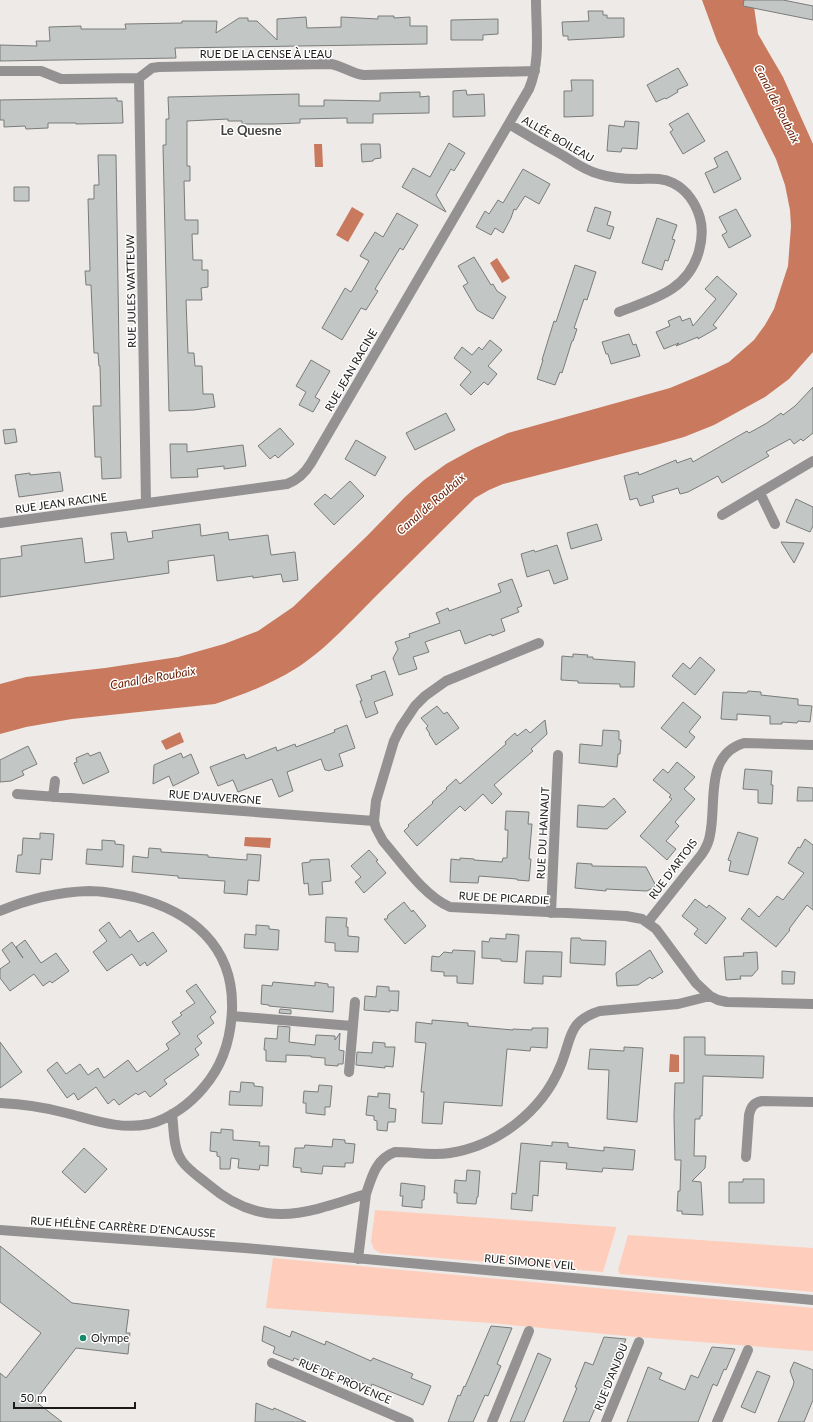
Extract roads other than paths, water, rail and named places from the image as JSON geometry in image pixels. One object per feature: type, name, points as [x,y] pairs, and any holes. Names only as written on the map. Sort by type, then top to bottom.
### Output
[{"type":"street","name":"RUE JEAN RACINE","points":[[0,524],[287,484],[296,481],[303,474],[315,456],[529,89],[537,60],[536,0]]},
{"type":"street","name":"RUE DE LA CENSE À L'EAU","points":[[139,78],[152,68],[159,67],[331,64],[364,75],[535,71]]},
{"type":"street","points":[[0,71],[41,71],[61,79],[139,78]]},
{"type":"street","name":"RUE JULES WATTEUW","points":[[139,78],[146,503]]},
{"type":"street","name":"ALLÉE BOILEAU","points":[[509,124],[590,171],[614,178],[655,178],[667,180],[680,187],[694,204],[702,233],[698,256],[691,271],[682,281],[669,291],[618,312]]},
{"type":"street","points":[[722,515],[813,461]]},
{"type":"street","points":[[760,493],[775,524]]},
{"type":"street","name":"RUE DE PICARDIE","points":[[539,643],[446,681],[415,706],[401,727],[394,742],[376,801],[374,821],[378,834],[428,893],[443,904],[457,908],[634,917],[648,922]]},
{"type":"street","name":"RUE D'ARTOIS","points":[[648,922],[706,847],[711,833],[715,777],[719,765],[725,755],[736,745],[744,743],[813,745]]},
{"type":"street","name":"RUE DU HAINAUT","points":[[551,912],[558,755]]},
{"type":"street","points":[[53,797],[55,781]]},
{"type":"street","name":"RUE D'AUVERGNE","points":[[17,794],[374,821]]},
{"type":"street","points":[[0,910],[39,898],[70,892],[89,891],[115,893],[145,900],[167,908],[198,927],[206,934],[220,953],[229,977],[232,1002],[232,1016],[226,1050],[216,1071],[201,1091],[191,1101],[160,1121],[149,1124],[122,1126],[104,1124],[68,1113],[22,1104],[0,1103]]},
{"type":"street","points":[[648,922],[656,929],[696,983],[710,996],[726,1002],[813,1004]]},
{"type":"street","points":[[358,1259],[366,1194],[374,1170],[379,1162],[389,1154],[395,1152],[436,1154],[460,1151],[485,1143],[510,1128],[544,1095],[560,1066],[572,1031],[584,1018],[600,1011],[678,1004],[710,996]]},
{"type":"street","points":[[349,1072],[355,1002]]},
{"type":"street","points":[[232,1016],[352,1026]]},
{"type":"street","points":[[746,1158],[750,1109],[756,1102],[813,1102]]},
{"type":"street","points":[[172,1114],[176,1148],[182,1162],[224,1197],[244,1208],[270,1214],[296,1214],[309,1212],[366,1194]]},
{"type":"street","name":"RUE HÉLÈNE CARRÈRE D’ENCAUSSE","points":[[0,1230],[245,1248]]},
{"type":"street","name":"RUE SIMONE VEIL","points":[[245,1248],[813,1300]]},
{"type":"street","points":[[492,1422],[529,1331]]},
{"type":"street","name":"RUE D'ANJOU","points":[[606,1422],[639,1342]]},
{"type":"street","points":[[717,1422],[748,1350]]},
{"type":"street","name":"RUE DE PROVENCE","points":[[272,1363],[409,1422]]},
{"type":"water","name":"Canal de Roubaix","points":[[702,0],[753,0],[758,34],[783,77],[813,144],[813,352],[789,379],[765,397],[714,425],[684,437],[503,484],[475,498],[316,654],[295,669],[246,693],[215,704],[72,719],[26,727],[0,734],[0,684],[26,677],[105,668],[178,657],[224,644],[258,631],[293,607],[405,497],[424,480],[446,464],[475,448],[508,433],[670,388],[729,362],[754,340],[774,309],[788,266],[791,226],[790,210],[785,185],[776,159],[717,41]]},
{"type":"water","points":[[314,144],[322,144],[323,167],[315,167]]},
{"type":"water","points":[[352,207],[364,214],[348,242],[336,235]]},
{"type":"water","points":[[497,258],[510,278],[502,283],[490,263]]},
{"type":"water","points":[[180,732],[184,742],[166,750],[161,741]]},
{"type":"water","points":[[245,837],[271,838],[270,848],[244,846]]},
{"type":"water","points":[[670,1054],[679,1055],[679,1072],[669,1072]]},
{"type":"place","name":"Olympe","points":[[83,1338]]},
{"type":"district","name":"Le Quesne","points":[[251,130]]}]
